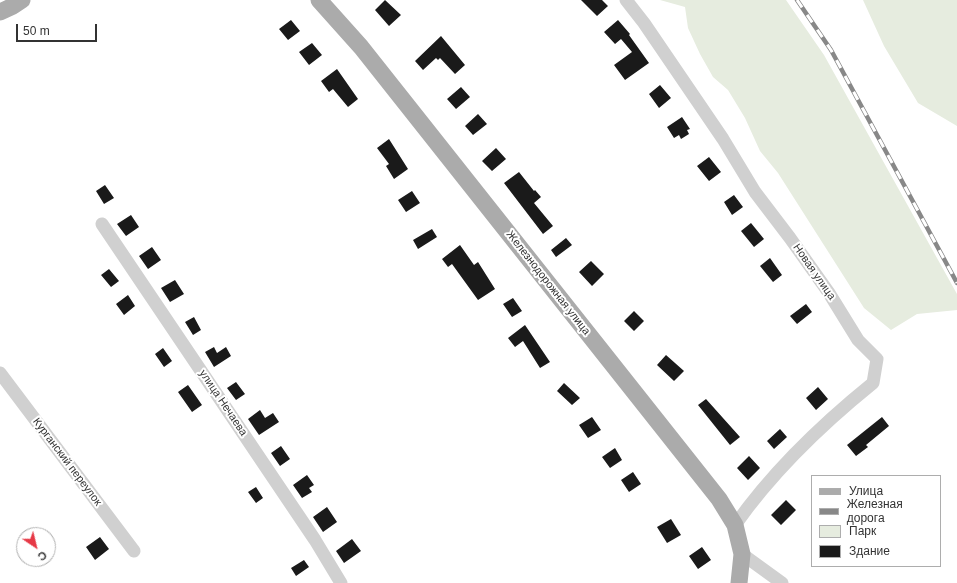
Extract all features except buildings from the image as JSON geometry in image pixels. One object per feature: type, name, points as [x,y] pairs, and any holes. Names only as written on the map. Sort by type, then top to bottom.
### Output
[{"type":"main road","points":[[0,12],[22,0]]},
{"type":"main road","name":"Железнодорожная улица","points":[[319,0],[361,46],[714,493],[735,525],[742,554],[739,583]]},
{"type":"street","name":"Новая улица","points":[[626,0],[644,23],[723,139],[755,192],[820,281],[858,340],[877,359],[873,383],[829,419],[757,494],[735,525]]},
{"type":"street","name":"улица Нечаева","points":[[102,224],[315,540],[341,583]]},
{"type":"street","name":"Курганский переулок","points":[[0,373],[134,551]]},
{"type":"street","points":[[742,554],[782,583]]},
{"type":"green space","points":[[660,0],[786,0],[824,55],[957,294],[957,310],[917,314],[891,330],[864,308],[778,173],[760,151],[745,118],[728,90],[713,77],[688,28],[685,7]]},
{"type":"green space","points":[[863,0],[957,0],[957,126],[918,103],[884,46]]},
{"type":"railway","points":[[797,0],[831,50],[957,283]]}]
